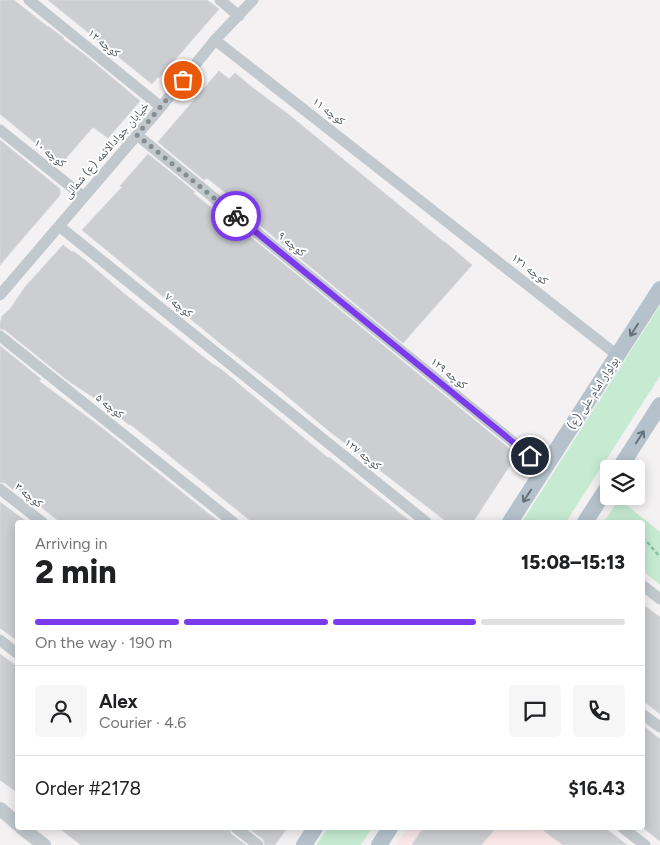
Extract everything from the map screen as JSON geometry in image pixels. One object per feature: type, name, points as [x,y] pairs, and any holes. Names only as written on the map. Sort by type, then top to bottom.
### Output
[{"type":"main road","name":"بولوار امام علی (ع)","points":[[511,520],[660,289]]},
{"type":"main road","points":[[626,460],[660,406]]},
{"type":"main road","points":[[586,520],[600,500]]},
{"type":"main road","points":[[304,845],[314,830]]},
{"type":"main road","points":[[379,845],[389,830]]},
{"type":"street","name":"کوچه ۱۲","points":[[29,0],[161,107]]},
{"type":"street","points":[[220,0],[239,16]]},
{"type":"street","name":"خیابان جوادالائمه (ع) شمالی","points":[[2,288],[84,197],[216,40],[253,0]]},
{"type":"street","name":"کوچه ۱۱","points":[[216,40],[425,204]]},
{"type":"street","name":"کوچه ۱۰","points":[[0,130],[84,197]]},
{"type":"street","name":"کوچه ۹","points":[[137,135],[336,298]]},
{"type":"street","name":"کوچه ۱۳۱","points":[[425,204],[617,355]]},
{"type":"street","name":"کوچه ۷","points":[[58,226],[282,406]]},
{"type":"street","name":"کوچه ۱۲۹","points":[[336,298],[545,468]]},
{"type":"street","name":"کوچه ۵","points":[[0,336],[230,520]]},
{"type":"street","name":"کوچه ۱۲۷","points":[[282,406],[424,520]]},
{"type":"street","name":"کوچه ۳","points":[[0,489],[39,520]]},
{"type":"street","points":[[645,587],[660,599]]},
{"type":"street","points":[[0,640],[15,652]]},
{"type":"street","points":[[645,716],[660,727]]},
{"type":"street","points":[[0,809],[15,822]]},
{"type":"street","points":[[25,830],[44,845]]},
{"type":"street","points":[[239,830],[258,845]]},
{"type":"street","points":[[626,830],[645,845]]},
{"type":"path","points":[[645,540],[660,557]]},
{"type":"shaded area","points":[[407,830],[543,830],[562,845],[396,845]]},
{"type":"green space","points":[[660,305],[660,376],[606,460],[600,460],[600,469],[567,520],[523,520]]},
{"type":"green space","points":[[615,505],[626,505],[660,532],[660,585],[645,573],[645,520],[605,520]]},
{"type":"green space","points":[[327,830],[371,830],[361,845],[316,845]]},
{"type":"building","points":[[0,0],[14,0],[64,38],[140,101],[108,138],[93,127],[61,164],[0,114]]},
{"type":"building","points":[[48,0],[207,0],[219,9],[152,84]]},
{"type":"building","points":[[219,71],[229,79],[235,73],[288,114],[472,265],[403,343],[234,204],[236,201],[207,178],[204,180],[158,142]]},
{"type":"building","points":[[0,140],[60,189],[60,195],[0,265]]},
{"type":"building","points":[[148,154],[195,192],[193,193],[214,210],[225,216],[516,454],[474,520],[444,520],[329,431],[82,230],[122,187],[120,186]]},
{"type":"building","points":[[63,245],[73,251],[222,370],[328,458],[408,520],[250,520],[108,407],[67,380],[5,330],[0,329],[2,316],[10,309],[25,287]]},
{"type":"building","points":[[0,346],[41,379],[39,381],[102,428],[217,520],[57,520],[17,488],[15,491],[5,483],[0,482]]},
{"type":"building","points":[[0,502],[24,520],[15,520],[15,639],[0,628]]},
{"type":"building","points":[[645,606],[660,617],[660,714],[645,702]]},
{"type":"building","points":[[0,654],[15,665],[15,791],[0,780]]},
{"type":"building","points":[[645,727],[660,739],[660,841],[645,829]]},
{"type":"building","points":[[62,830],[230,830],[231,834],[246,845],[81,845]]},
{"type":"building","points":[[251,830],[286,830],[275,845],[265,845],[263,839]]},
{"type":"building","points":[[422,830],[494,830],[481,845],[412,845]]},
{"type":"building","points":[[543,830],[608,830],[627,845],[563,845]]},
{"type":"way so far","points":[[183,80],[137,135],[236,216]]},
{"type":"route","points":[[236,216],[530,456]]}]
